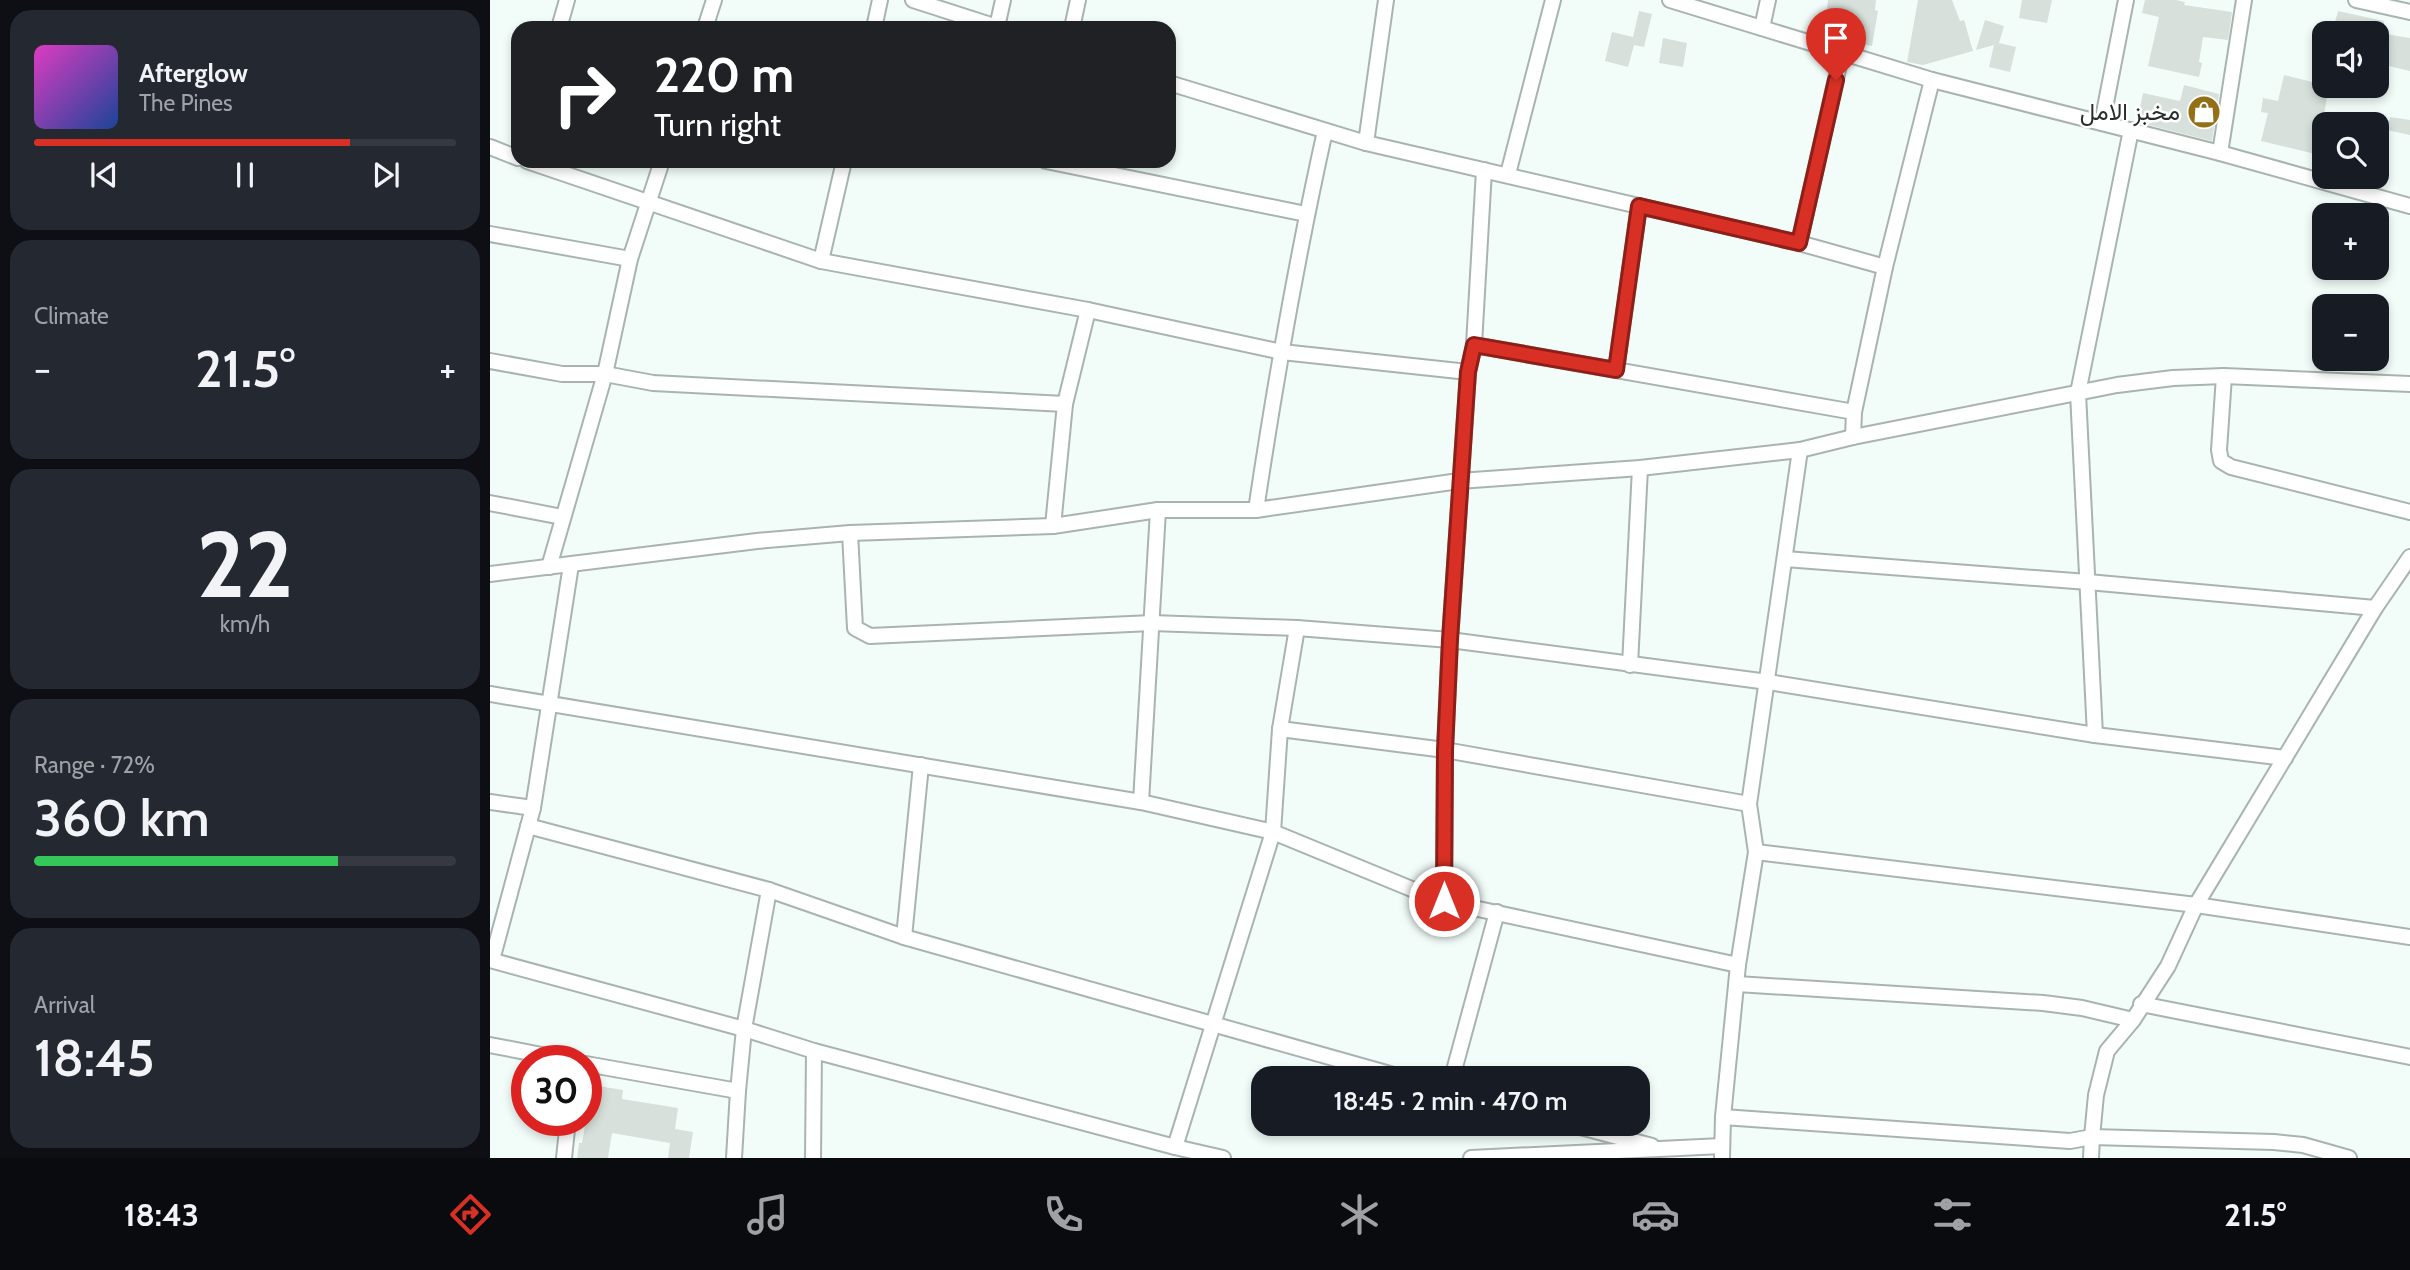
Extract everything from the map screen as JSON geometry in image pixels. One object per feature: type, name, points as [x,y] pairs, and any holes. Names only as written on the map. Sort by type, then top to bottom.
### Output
[{"type":"street","points":[[561,21],[567,0]]},
{"type":"street","points":[[707,21],[714,0]]},
{"type":"street","points":[[876,21],[880,0]]},
{"type":"street","points":[[913,0],[980,21]]},
{"type":"street","points":[[1000,21],[1003,0]]},
{"type":"street","points":[[1074,21],[1078,0]]},
{"type":"street","points":[[1366,143],[1386,0]]},
{"type":"street","points":[[1508,174],[1553,0]]},
{"type":"street","points":[[1670,0],[1932,80],[2220,153],[2410,206]]},
{"type":"street","points":[[1762,28],[1768,0]]},
{"type":"street","points":[[2102,123],[2126,0]]},
{"type":"street","points":[[2220,153],[2244,0]]},
{"type":"street","points":[[2356,0],[2410,12]]},
{"type":"street","points":[[1799,243],[1842,52]]},
{"type":"street","points":[[1853,437],[1854,412],[1885,267],[1932,80]]},
{"type":"street","points":[[1176,85],[1366,143],[1799,243],[1885,267]]},
{"type":"street","points":[[1256,510],[1306,214],[1325,131]]},
{"type":"street","points":[[2095,735],[2078,393],[2131,131]]},
{"type":"street","points":[[490,147],[511,155]]},
{"type":"street","points":[[548,168],[821,261],[1088,310],[1282,352],[1468,372]]},
{"type":"street","points":[[549,567],[605,374],[630,259],[660,168]]},
{"type":"street","points":[[821,261],[842,168]]},
{"type":"street","points":[[1080,168],[1306,214]]},
{"type":"street","points":[[1444,901],[1445,750],[1450,640],[1459,481],[1468,372],[1474,345],[1484,170]]},
{"type":"street","points":[[1616,370],[1639,206]]},
{"type":"street","points":[[490,234],[630,259]]},
{"type":"street","points":[[1053,526],[1065,404],[1088,310]]},
{"type":"street","points":[[1474,345],[1854,412]]},
{"type":"street","points":[[490,361],[562,374],[605,374],[653,383],[1065,404]]},
{"type":"street","points":[[2224,376],[2219,450],[2221,461],[2231,467],[2410,512]]},
{"type":"street","points":[[490,574],[757,541],[850,533],[1053,526],[1158,510],[1256,510],[1459,481],[1640,468],[1800,450],[2117,385],[2173,378],[2224,376],[2410,384]]},
{"type":"street","points":[[1471,1158],[1667,1150],[1722,1152],[1738,965],[1756,852],[1749,804],[1800,450]]},
{"type":"street","points":[[1630,665],[1640,468]]},
{"type":"street","points":[[490,503],[562,517]]},
{"type":"street","points":[[1141,802],[1158,510]]},
{"type":"street","points":[[850,533],[855,628],[870,636],[1152,623],[1297,628],[1450,640],[1768,682],[2095,735],[2285,758]]},
{"type":"street","points":[[2091,1158],[2096,1095],[2107,1051],[2133,1020],[2168,966],[2196,905],[2375,608],[2405,573],[2410,557]]},
{"type":"street","points":[[1785,559],[2088,582],[2375,608]]},
{"type":"street","points":[[572,565],[533,808],[491,960],[744,1029],[814,1051],[1223,1158]]},
{"type":"street","points":[[1175,1147],[1273,832],[1280,729],[1297,628]]},
{"type":"street","points":[[490,694],[1141,802],[1273,832],[1444,901],[1738,965]]},
{"type":"street","points":[[1280,729],[1445,750],[1749,804]]},
{"type":"street","points":[[904,937],[921,765]]},
{"type":"street","points":[[490,802],[533,808]]},
{"type":"street","points":[[528,827],[769,890],[904,937],[1362,1066]]},
{"type":"street","points":[[1756,852],[2196,905],[2410,937]]},
{"type":"street","points":[[734,1158],[744,1029],[769,890]]},
{"type":"street","points":[[1455,1066],[1497,912]]},
{"type":"street","points":[[1737,984],[2043,1003],[2082,1008],[2133,1020]]},
{"type":"street","points":[[2141,1004],[2410,1057]]},
{"type":"street","points":[[490,1045],[511,1049]]},
{"type":"street","points":[[813,1158],[814,1051]]},
{"type":"street","points":[[602,1067],[738,1091]]},
{"type":"street","points":[[1723,1117],[2070,1140],[2092,1137],[2274,1142],[2303,1145],[2348,1158]]},
{"type":"street","points":[[564,1158],[566,1136]]},
{"type":"street","points":[[1614,1136],[1667,1150]]},
{"type":"building","points":[[1828,0],[1876,0],[1875,10],[1878,11],[1872,46],[1836,39],[1837,34],[1824,32]]},
{"type":"building","points":[[1918,0],[1952,0],[1960,21],[1964,20],[1973,51],[1923,65],[1907,62]]},
{"type":"building","points":[[2022,0],[2052,0],[2047,23],[2019,18]]},
{"type":"building","points":[[2145,0],[2176,0],[2185,2],[2184,5],[2232,12],[2228,40],[2203,37],[2199,77],[2148,66],[2159,17],[2142,13]]},
{"type":"building","points":[[1639,11],[1652,14],[1644,47],[1634,45],[1628,67],[1605,61],[1612,32],[1633,37]]},
{"type":"building","points":[[2338,11],[2384,21],[2335,21]]},
{"type":"building","points":[[1985,20],[2004,26],[1999,43],[2016,47],[2010,72],[1989,67],[1994,45],[1976,50]]},
{"type":"building","points":[[2389,35],[2410,38],[2410,71],[2389,66]]},
{"type":"building","points":[[1663,38],[1687,43],[1683,67],[1659,63]]},
{"type":"building","points":[[2284,75],[2312,82],[2312,98],[2327,98],[2324,112],[2312,112],[2312,153],[2261,141],[2268,113],[2261,112],[2263,98],[2278,101]]},
{"type":"building","points":[[2184,85],[2219,94],[2212,141],[2137,122],[2143,93],[2180,101]]},
{"type":"building","points":[[2390,117],[2410,120],[2410,135],[2389,130]]},
{"type":"building","points":[[602,1087],[623,1090],[622,1099],[678,1108],[675,1129],[693,1132],[689,1158],[668,1158],[670,1143],[612,1133],[608,1158],[577,1158],[579,1143],[582,1143],[583,1136],[602,1136]]},
{"type":"place","name":"مخبز الامل","points":[[2204,112]]},
{"type":"route","points":[[1444,901],[1445,750],[1450,640],[1459,481],[1468,372],[1474,345],[1616,370],[1639,206],[1799,243],[1836,80]]}]
